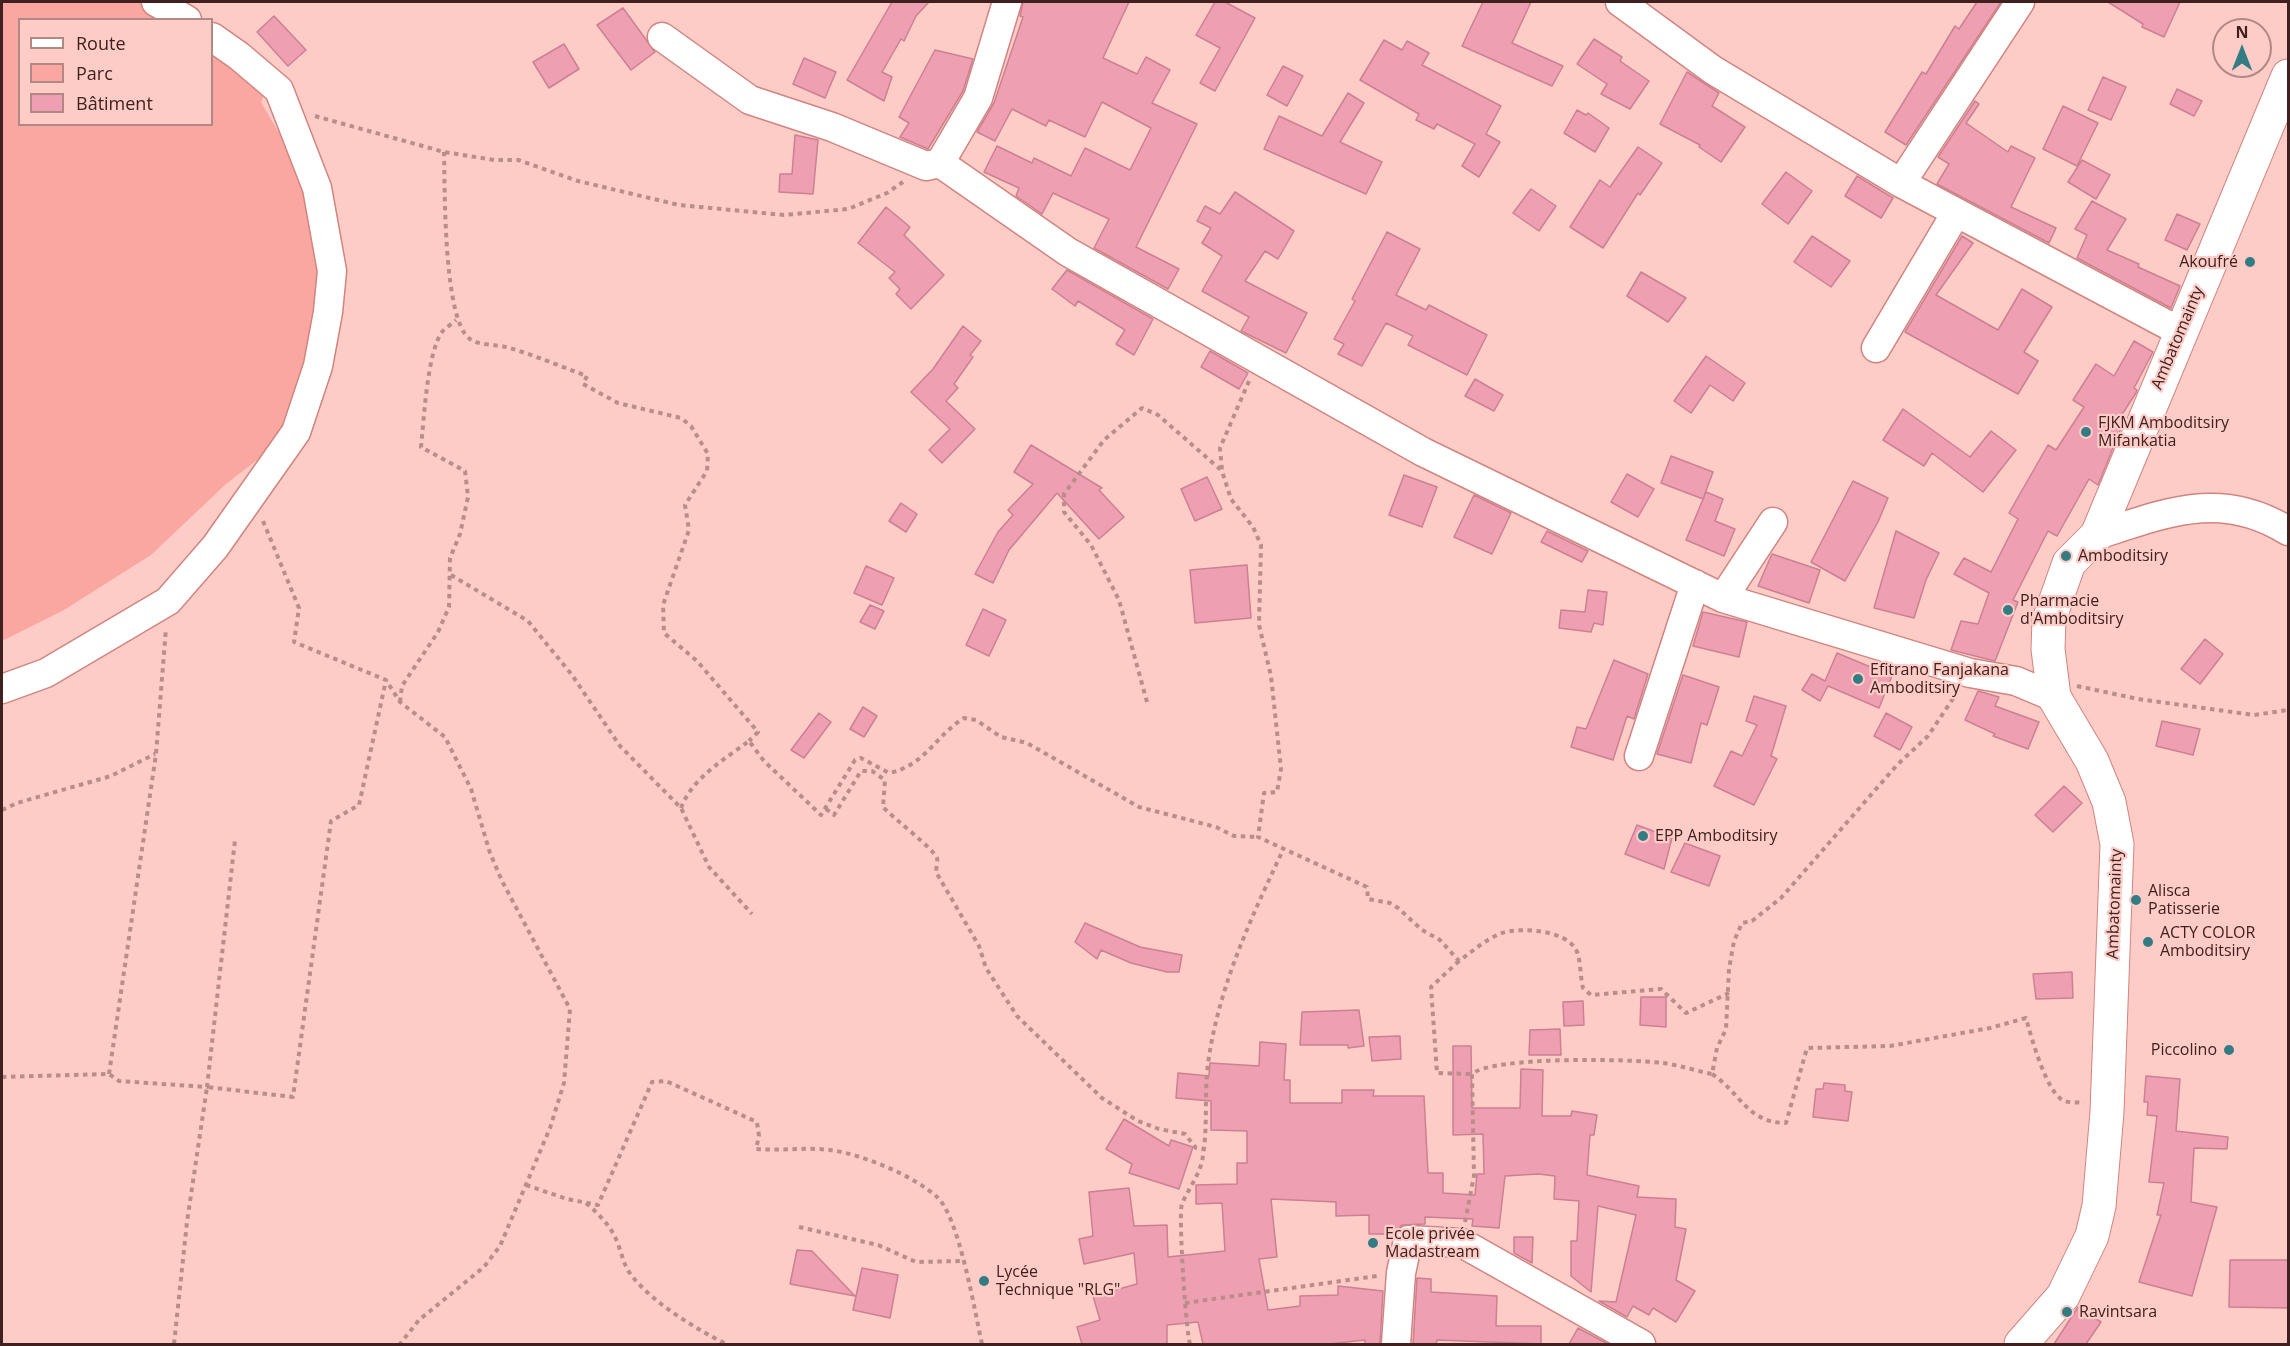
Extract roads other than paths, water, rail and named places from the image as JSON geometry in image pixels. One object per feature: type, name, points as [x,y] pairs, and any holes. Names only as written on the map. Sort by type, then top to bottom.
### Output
[{"type":"main road","name":"Ambatomainty","points":[[2021,1344],[2063,1296],[2092,1236],[2099,1206],[2108,1112],[2117,844],[2109,802],[2092,761],[2054,697],[2048,649],[2049,620],[2069,563],[2097,535],[2289,76]]},
{"type":"street","points":[[156,2],[184,18]]},
{"type":"street","points":[[933,165],[978,98],[1007,2]]},
{"type":"street","points":[[1620,2],[1713,70],[1901,183],[2181,332]]},
{"type":"street","points":[[1901,183],[2020,2]]},
{"type":"street","points":[[2,689],[46,673],[168,601],[215,548],[296,432],[318,366],[328,312],[332,271],[317,189],[279,90],[213,37]]},
{"type":"street","points":[[662,37],[750,100],[832,127],[933,165],[1068,252],[1424,452],[1723,598],[1970,673],[2016,681],[2054,697]]},
{"type":"street","points":[[1876,348],[1956,213]]},
{"type":"street","points":[[2097,535],[2166,513],[2220,506],[2271,520],[2289,531]]},
{"type":"street","points":[[1723,598],[1773,522]]},
{"type":"street","points":[[1639,756],[1695,584]]},
{"type":"street","points":[[1396,1344],[1401,1273],[1408,1240],[1462,1243],[1641,1344]]},
{"type":"place","name":"Akoufré","points":[[2250,262]]},
{"type":"place","name":"FJKM Amboditsiry Mifankatia","points":[[2086,432]]},
{"type":"place","name":"Amboditsiry","points":[[2066,556]]},
{"type":"place","name":"Pharmacie d'Amboditsiry","points":[[2008,610]]},
{"type":"place","name":"Efitrano Fanjakana Amboditsiry","points":[[1858,679]]},
{"type":"place","name":"EPP Amboditsiry","points":[[1643,836]]},
{"type":"place","name":"Alisca Patisserie","points":[[2136,900]]},
{"type":"place","name":"ACTY COLOR Amboditsiry","points":[[2148,942]]},
{"type":"place","name":"Piccolino","points":[[2229,1050]]},
{"type":"place","name":"Ecole privée Madastream","points":[[1373,1243]]},
{"type":"place","name":"Lycée Technique \"RLG\"","points":[[984,1281]]},
{"type":"place","name":"Ravintsara","points":[[2067,1312]]}]
